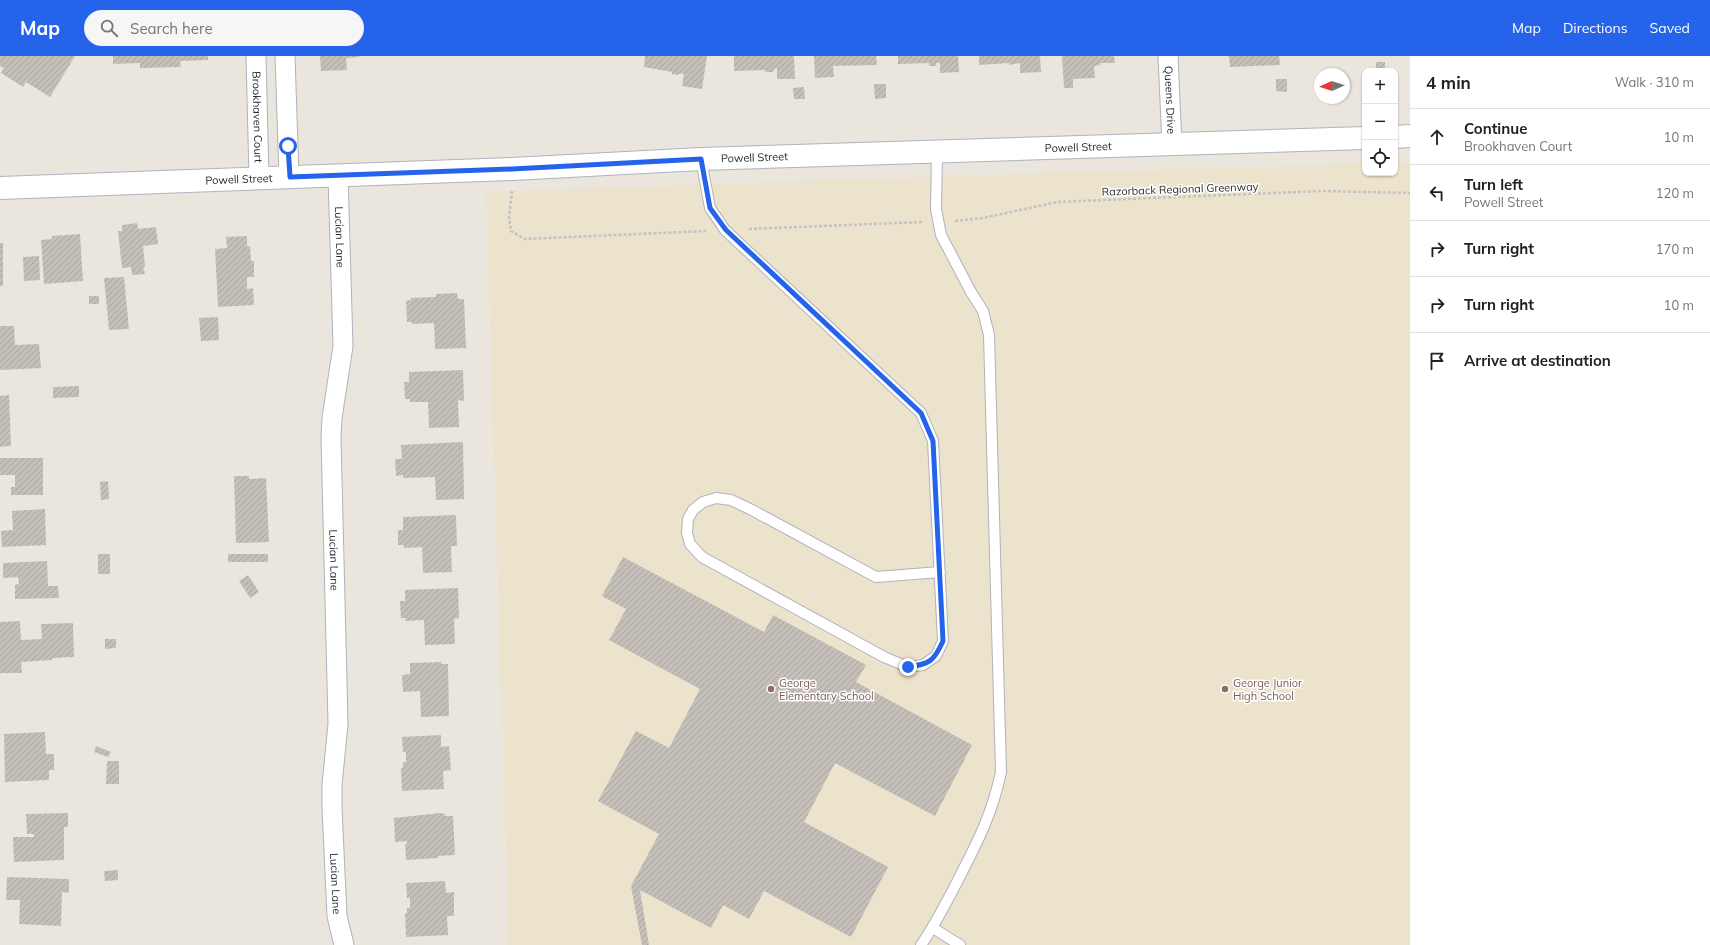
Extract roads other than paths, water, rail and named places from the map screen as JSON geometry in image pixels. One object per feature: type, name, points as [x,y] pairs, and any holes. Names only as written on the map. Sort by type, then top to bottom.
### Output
[{"type":"street","name":"Brookhaven Court","points":[[256,56],[259,178]]},
{"type":"street","points":[[285,56],[290,177]]},
{"type":"street","name":"Queens Drive","points":[[1168,56],[1172,145]]},
{"type":"street","points":[[1398,137],[1410,136]]},
{"type":"street","name":"Powell Street","points":[[0,188],[512,169],[701,159],[1362,138]]},
{"type":"street","name":"Lucian Lane","points":[[338,175],[343,346],[332,418],[331,437],[338,724],[332,785],[332,808],[336,916],[344,945]]},
{"type":"lane","points":[[921,945],[933,928],[984,829],[996,798],[1001,772],[989,335],[983,311],[971,292],[941,234],[936,209],[937,152]]},
{"type":"lane","points":[[701,159],[710,208],[726,230],[921,413],[933,441],[940,572],[943,641],[936,656],[923,665],[908,667],[884,657],[702,557],[690,544],[687,533],[688,519],[693,510],[703,502],[716,498],[730,500],[876,577],[940,572]]},
{"type":"lane","points":[[933,928],[960,945]]},
{"type":"place","name":"George Elementary School","points":[[771,689]]},
{"type":"place","name":"George Junior High School","points":[[1225,689]]}]
